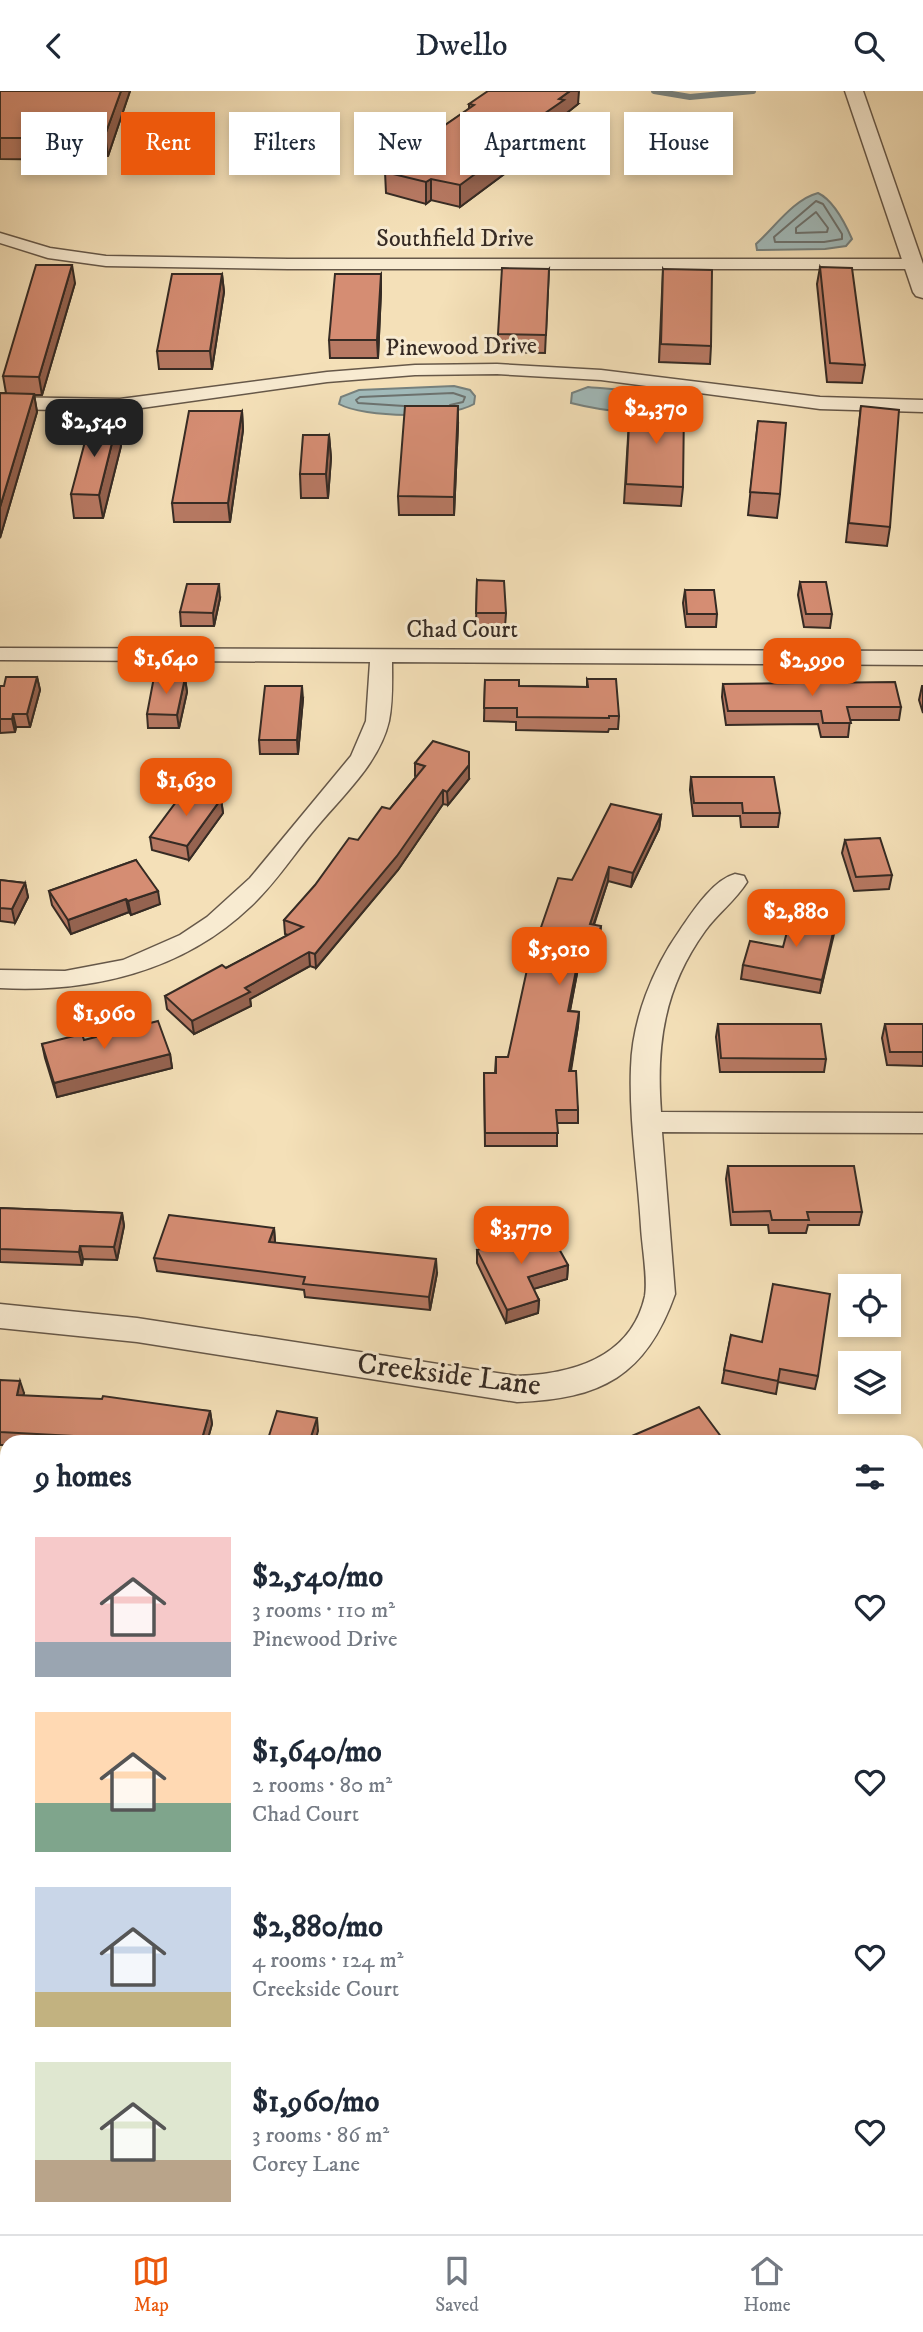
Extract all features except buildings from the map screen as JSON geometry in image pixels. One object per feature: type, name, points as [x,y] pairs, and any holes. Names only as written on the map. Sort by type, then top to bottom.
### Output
[{"type":"street","points":[[854,91],[923,292]]},
{"type":"street","name":"Southfield Drive","points":[[0,238],[48,253],[106,261],[261,264],[913,264]]},
{"type":"street","name":"Pinewood Drive","points":[[0,403],[120,405],[327,377],[415,370],[497,369],[590,373],[820,403],[923,406]]},
{"type":"street","name":"Chad Court","points":[[0,655],[923,658]]},
{"type":"street","points":[[0,979],[60,979],[135,966],[164,955],[216,924],[242,901],[360,760],[377,722],[381,656]]},
{"type":"street","name":"Creekside Lane","points":[[0,1316],[137,1330],[517,1389],[547,1389],[574,1385],[600,1374],[625,1356],[642,1337],[654,1318],[660,1294],[644,1067],[648,1033],[658,992],[682,947],[712,904],[735,882]]},
{"type":"street","points":[[648,1122],[923,1123]]},
{"type":"water","points":[[818,193],[834,206],[846,226],[852,239],[846,246],[757,250],[756,244],[785,215],[801,201]]},
{"type":"water","points":[[454,386],[470,390],[475,396],[474,404],[446,412],[406,415],[367,412],[339,404],[341,397],[359,390]]},
{"type":"water","points":[[588,387],[674,396],[694,405],[690,410],[646,413],[599,409],[571,403],[572,393]]},
{"type":"waterway","points":[[654,91],[690,97],[753,91]]}]
